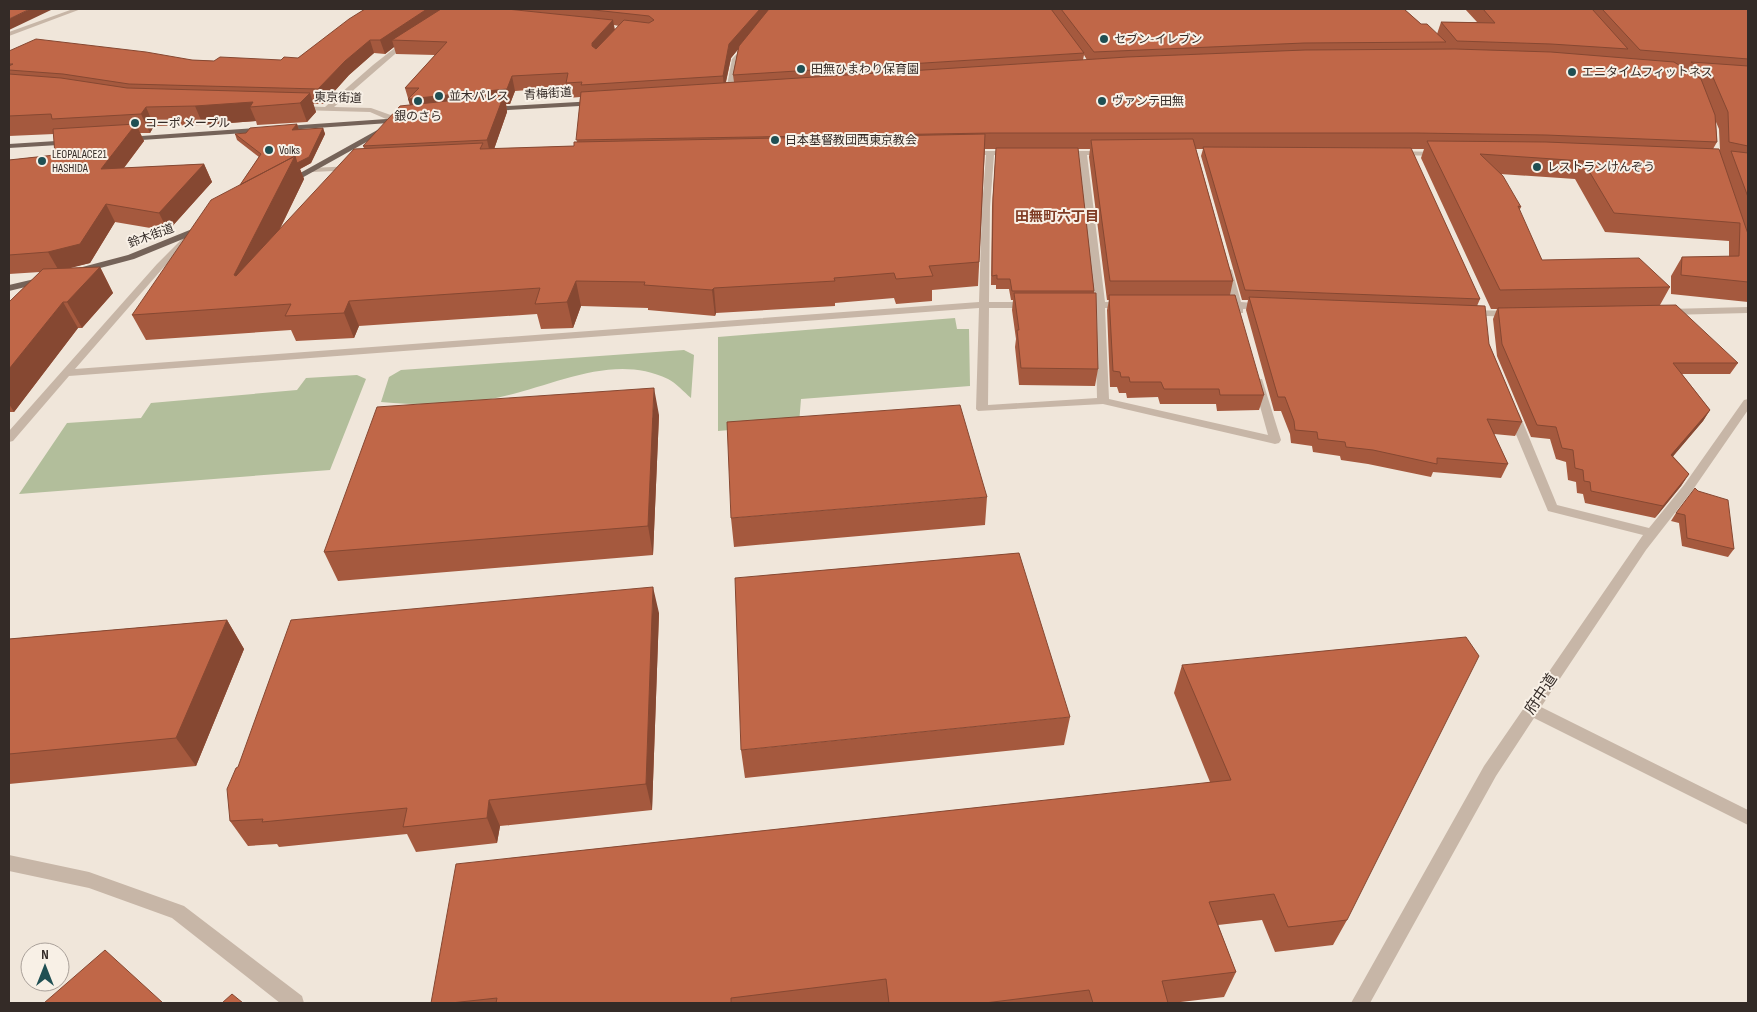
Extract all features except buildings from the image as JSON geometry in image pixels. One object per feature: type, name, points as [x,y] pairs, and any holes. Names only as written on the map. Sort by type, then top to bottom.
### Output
[{"type":"main road","points":[[719,95],[738,93]]},
{"type":"main road","name":"青梅街道","points":[[478,110],[600,102]]},
{"type":"main road","points":[[122,139],[411,118]]},
{"type":"main road","points":[[277,188],[388,128],[396,120]]},
{"type":"main road","points":[[9,146],[82,142]]},
{"type":"main road","name":"鈴木街道","points":[[9,288],[130,257],[192,234],[207,225]]},
{"type":"street","points":[[9,34],[78,9]]},
{"type":"street","points":[[327,109],[374,66],[416,34]]},
{"type":"street","points":[[728,94],[736,59],[754,38]]},
{"type":"street","name":"東京街道","points":[[290,108],[371,110],[381,112],[396,120]]},
{"type":"street","points":[[990,153],[983,305],[982,409],[1103,401],[1275,440],[1255,368]]},
{"type":"street","points":[[963,154],[1024,153]]},
{"type":"street","points":[[1051,153],[1120,153]]},
{"type":"street","points":[[1383,153],[1414,158],[1450,154]]},
{"type":"street","points":[[1083,154],[1100,305],[1103,401]]},
{"type":"street","points":[[312,170],[362,168]]},
{"type":"street","points":[[9,438],[160,266],[192,234]]},
{"type":"street","points":[[1224,257],[1242,323]]},
{"type":"street","points":[[66,373],[983,305],[1042,305]]},
{"type":"street","points":[[1070,305],[1129,305]]},
{"type":"street","points":[[1208,305],[1277,306]]},
{"type":"street","points":[[1654,313],[1748,310]]},
{"type":"street","points":[[1456,313],[1525,313]]},
{"type":"street","points":[[1508,401],[1552,508],[1652,533]]},
{"type":"street","name":"府中道","points":[[1360,1003],[1490,771],[1652,533],[1688,488],[1748,402]]},
{"type":"street","points":[[1531,709],[1748,818]]},
{"type":"street","points":[[9,863],[89,880],[178,912],[295,1003]]},
{"type":"green space","points":[[955,318],[957,329],[969,329],[970,386],[801,399],[799,424],[718,431],[718,337]]},
{"type":"green space","points":[[684,350],[694,355],[691,398],[668,379],[646,371],[624,369],[602,370],[513,394],[463,403],[409,404],[381,402],[389,377],[401,370]]},
{"type":"green space","points":[[357,375],[366,379],[330,470],[19,494],[67,423],[141,418],[151,403],[297,390],[306,378]]},
{"type":"place","name":"セブン-イレブン","points":[[1104,39]]},
{"type":"place","name":"田無ひまわり保育園","points":[[801,69]]},
{"type":"place","name":"エニタイムフィットネス","points":[[1572,72]]},
{"type":"place","name":"並木パレス","points":[[439,96]]},
{"type":"place","name":"銀のさら","points":[[418,101]]},
{"type":"place","name":"ヴァンテ田無","points":[[1102,101]]},
{"type":"place","name":"コーポ メープル","points":[[135,123]]},
{"type":"place","name":"日本基督教団西東京教会","points":[[775,140]]},
{"type":"place","name":"Volks","points":[[269,150]]},
{"type":"place","name":"LEOPALACE21 HASHIDA","points":[[42,161]]},
{"type":"place","name":"レストランけんぞう","points":[[1537,167]]},
{"type":"district","name":"田無町六丁目","points":[[1057,216]]}]
